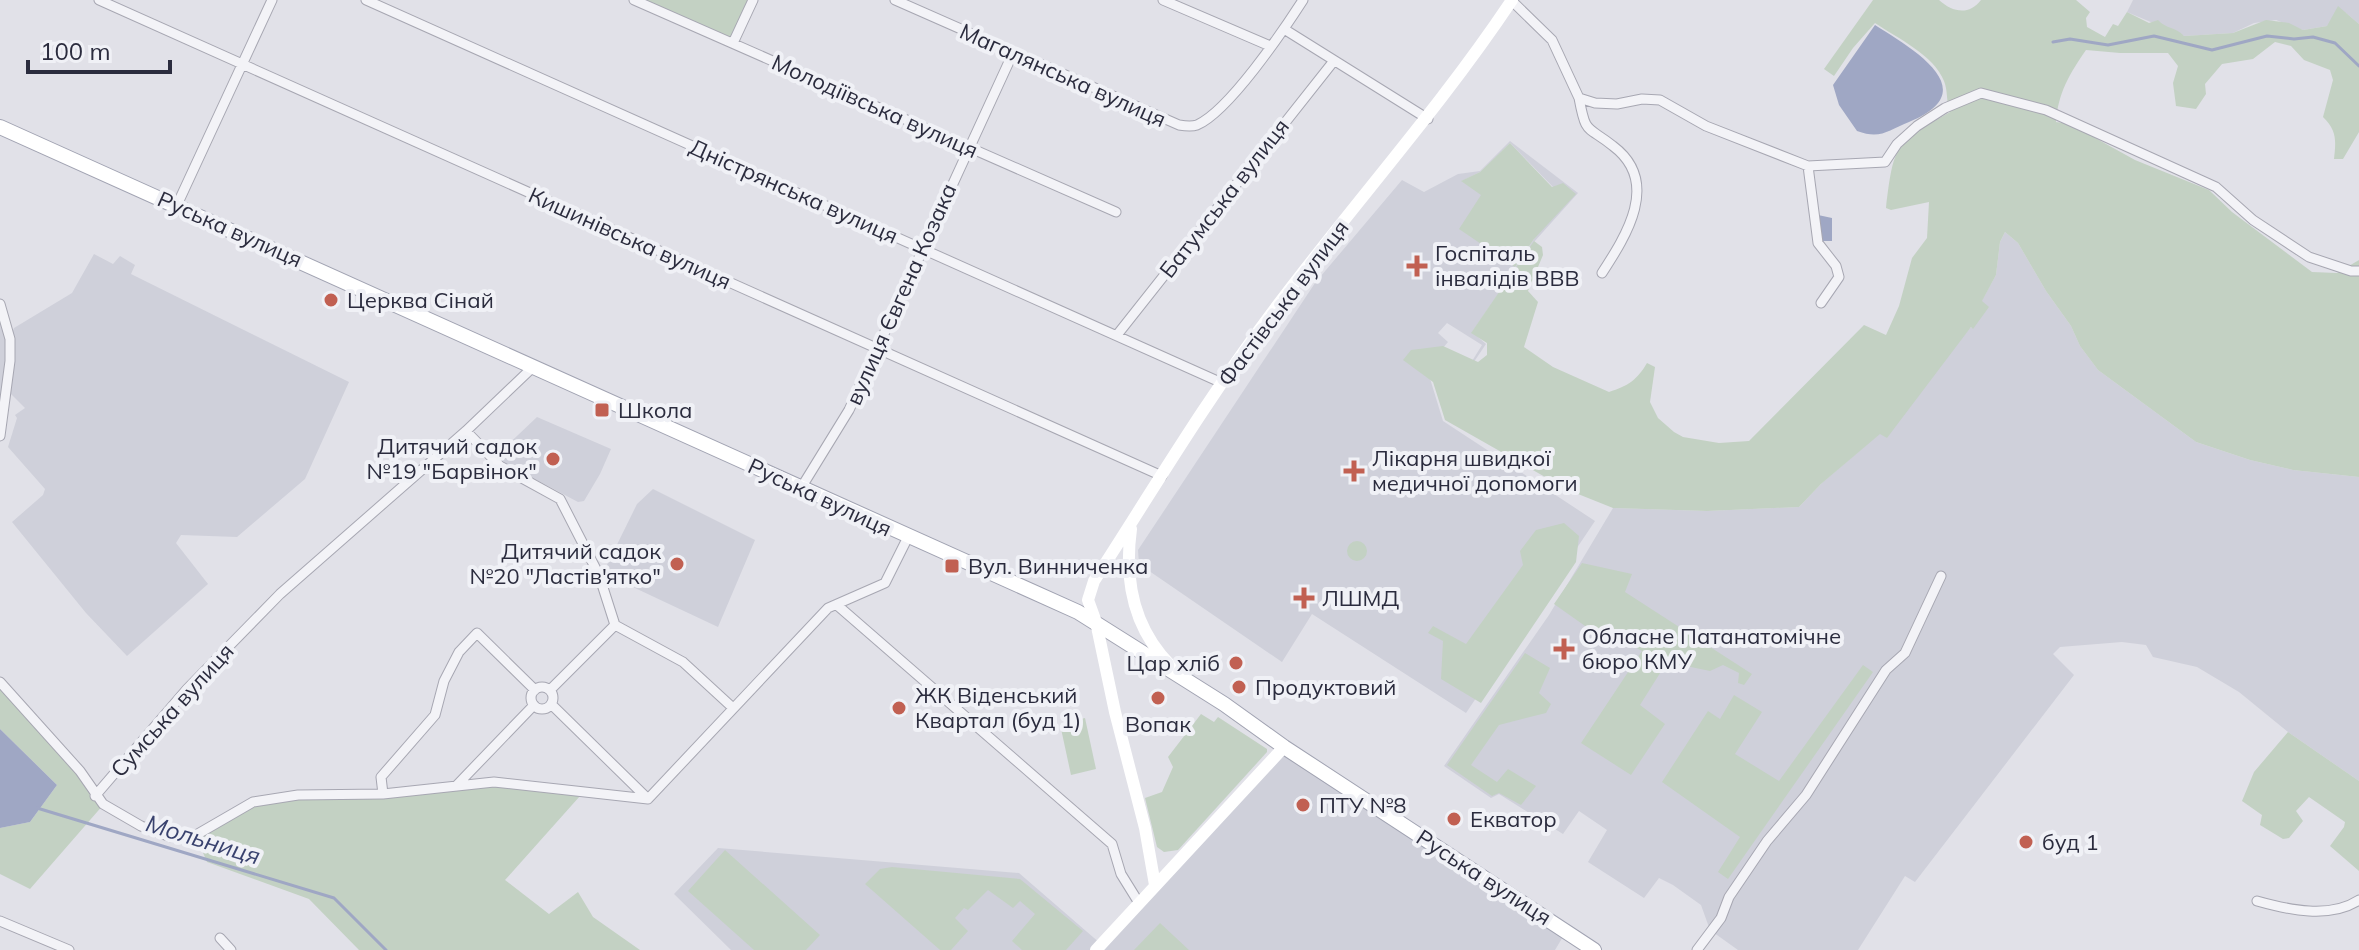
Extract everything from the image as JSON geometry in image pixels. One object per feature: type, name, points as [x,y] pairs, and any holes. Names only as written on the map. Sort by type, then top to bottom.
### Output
[{"type":"main road","name":"Фастівська вулиця","points":[[1155,885],[1145,828],[1096,622],[1088,600],[1094,581],[1222,383],[1278,305],[1428,119],[1512,0]]},
{"type":"main road","name":"Руська вулиця","points":[[0,127],[1078,612],[1181,676],[1594,950]]},
{"type":"main road","points":[[1132,522],[1128,552],[1130,595],[1148,636],[1161,656],[1181,676]]},
{"type":"main road","points":[[1096,950],[1284,747]]},
{"type":"street","name":"Кишинівська вулиця","points":[[99,0],[1162,476]]},
{"type":"street","points":[[177,205],[272,0]]},
{"type":"street","name":"Дністрянська вулиця","points":[[366,0],[1222,383]]},
{"type":"street","name":"Молодіївська вулиця","points":[[634,0],[1116,212]]},
{"type":"street","points":[[733,43],[753,0]]},
{"type":"street","name":"Магалянська вулиця","points":[[895,0],[1189,127],[1211,117],[1270,46]]},
{"type":"street","points":[[1163,0],[1270,46],[1303,0]]},
{"type":"street","points":[[1512,0],[1552,40],[1579,98],[1583,120],[1591,133],[1615,147],[1632,169],[1637,187],[1637,204],[1630,228],[1602,273]]},
{"type":"street","points":[[1284,29],[1428,119]]},
{"type":"street","name":"вулиця Євгена Козака","points":[[801,488],[838,430],[878,348],[1013,53]]},
{"type":"street","name":"Батумська вулиця","points":[[1117,335],[1333,62]]},
{"type":"street","points":[[1579,98],[1595,103],[1617,104],[1642,99],[1660,100],[1706,126],[1808,166],[1885,162],[1897,144],[1917,126],[1945,108],[1981,93],[2046,110],[2216,187],[2253,220],[2309,257],[2359,271]]},
{"type":"street","points":[[1808,166],[1818,243],[1829,255],[1839,277],[1821,303]]},
{"type":"street","points":[[0,304],[10,339],[9,380],[0,436]]},
{"type":"street","name":"Сумська вулиця","points":[[533,367],[466,431],[258,616],[187,689],[95,796],[141,826],[171,837],[196,835],[237,810],[262,800],[298,795],[383,794],[494,782],[648,799]]},
{"type":"street","points":[[466,431],[500,466],[560,499],[599,575],[615,625],[683,662],[733,708]]},
{"type":"street","points":[[551,704],[648,799],[828,608],[885,583],[908,537]]},
{"type":"street","points":[[1697,950],[1721,918],[1729,897],[1767,841],[1797,808],[1886,670],[1905,653],[1941,576]]},
{"type":"street","points":[[837,605],[1112,844],[1121,874],[1139,903]]},
{"type":"street","points":[[550,690],[615,625]]},
{"type":"street","points":[[383,794],[381,777],[435,715],[444,681],[459,652],[477,633],[535,690]]},
{"type":"street","points":[[0,682],[80,771],[95,796]]},
{"type":"street","points":[[541,687],[550,690],[553,697],[551,704],[543,709],[534,705],[531,696],[535,690],[541,687]]},
{"type":"street","points":[[457,785],[534,705]]},
{"type":"street","points":[[2257,901],[2285,909],[2335,911],[2359,900]]},
{"type":"street","points":[[0,921],[69,950]]},
{"type":"street","points":[[220,938],[231,950]]},
{"type":"shaded area","points":[[2133,0],[2359,0],[2359,24],[2346,13],[2327,26],[2303,30],[2276,20],[2254,23],[2233,33],[2184,36],[2127,12]]},
{"type":"shaded area","name":"Лікарня швидкої медичної допомоги","points":[[1510,141],[1578,193],[1534,242],[1472,332],[1486,344],[1455,390],[1428,372],[1443,421],[1595,521],[1466,713],[1312,614],[1282,662],[1139,564],[1138,550],[1315,283],[1402,180],[1424,192],[1458,174],[1480,171]],"holes":[[[1510,143],[1553,187],[1534,239],[1515,267],[1481,194],[1462,181],[1480,172]],[[1447,323],[1482,345],[1469,366],[1442,349],[1448,342],[1438,333]]]},
{"type":"shaded area","points":[[2005,232],[2018,243],[2071,326],[2080,346],[2098,370],[2196,442],[2293,470],[2359,477],[2359,781],[2288,732],[2239,692],[2197,667],[2153,657],[2146,645],[2122,642],[2060,647],[2053,654],[2074,675],[1915,882],[1905,876],[1858,950],[1738,950],[1710,930],[1701,905],[1673,885],[1659,878],[1644,898],[1588,862],[1607,830],[1579,811],[1563,834],[1499,794],[1491,798],[1444,766],[1549,615],[1613,508],[1707,511],[1799,507],[1880,433],[1973,328],[1981,302],[1996,275],[2000,242]]},
{"type":"shaded area","points":[[94,254],[113,264],[120,256],[135,265],[131,274],[349,382],[305,479],[237,537],[181,535],[176,543],[208,584],[127,656],[86,613],[12,522],[43,495],[45,489],[8,447],[17,418],[15,415],[25,408],[8,391],[0,433],[0,305],[10,338],[14,328],[72,293]]},
{"type":"shaded area","name":"Дитячий садок №19 \"Барвінок\"","points":[[537,417],[611,449],[584,501],[578,502],[496,456]]},
{"type":"shaded area","name":"Дитячий садок №20 \"Ластів'ятко\"","points":[[653,489],[755,540],[718,627],[603,573],[637,504]]},
{"type":"shaded area","name":"ПТУ №8","points":[[1283,747],[1567,930],[1555,950],[731,950],[674,894],[718,848],[1019,873],[1101,944]]},
{"type":"green space","points":[[634,0],[753,0],[733,43]]},
{"type":"green space","points":[[1873,0],[1939,0],[1949,7],[1966,10],[1981,0],[2076,0],[2090,12],[2086,18],[2087,27],[2105,37],[2113,24],[2118,26],[2127,12],[2149,23],[2158,20],[2184,36],[2233,33],[2266,20],[2289,23],[2303,30],[2327,26],[2338,6],[2359,24],[2359,132],[2343,159],[2334,159],[2334,136],[2323,117],[2333,80],[2330,70],[2304,60],[2291,46],[2275,42],[2253,59],[2222,64],[2205,84],[2206,94],[2196,109],[2176,106],[2173,83],[2178,66],[2168,53],[2086,50],[2066,84],[2056,122],[2070,124],[2135,160],[2209,190],[2232,212],[2312,272],[2337,273],[2359,260],[2359,477],[2293,470],[2196,442],[2098,370],[2080,346],[2071,326],[2018,243],[2005,232],[2000,242],[1996,275],[1982,301],[1989,307],[1973,329],[1971,327],[1887,438],[1880,434],[1799,507],[1707,511],[1613,508],[1568,490],[1445,420],[1433,382],[1403,360],[1411,350],[1443,346],[1478,362],[1487,355],[1487,343],[1471,333],[1534,241],[1542,247],[1543,255],[1528,291],[1538,302],[1524,347],[1553,367],[1609,392],[1631,382],[1647,363],[1655,367],[1650,402],[1658,418],[1683,437],[1719,443],[1749,441],[1864,325],[1886,335],[1899,306],[1912,258],[1927,238],[1929,202],[1891,210],[1886,208],[1895,158],[1907,140],[1950,112],[1944,81],[1932,63],[1875,23],[1834,76],[1824,69]]},
{"type":"green space","points":[[1510,143],[1552,187],[1563,183],[1576,194],[1534,239],[1515,267],[1459,229],[1481,195],[1461,181],[1480,172]]},
{"type":"green space","points":[[1564,523],[1579,536],[1576,562],[1481,703],[1441,679],[1443,641],[1428,633],[1433,626],[1466,644],[1523,565],[1520,551],[1536,530]]},
{"type":"green space","points":[[1357,541],[1364,544],[1367,551],[1364,558],[1357,561],[1350,558],[1347,551],[1350,544]]},
{"type":"green space","points":[[1582,563],[1632,574],[1625,592],[1752,674],[1744,685],[1738,683],[1739,673],[1723,665],[1710,671],[1667,662],[1640,705],[1665,724],[1631,775],[1581,743],[1642,651],[1620,639],[1595,633],[1554,604]]},
{"type":"green space","points":[[1525,653],[1550,668],[1539,693],[1551,704],[1546,713],[1499,725],[1471,765],[1497,782],[1508,769],[1536,786],[1521,805],[1499,793],[1492,796],[1447,765]]},
{"type":"green space","points":[[1863,665],[1873,672],[1728,879],[1718,872],[1740,837],[1662,782],[1708,711],[1720,719],[1734,695],[1762,712],[1735,754],[1779,781]]},
{"type":"green space","points":[[0,682],[104,804],[30,889],[0,874],[0,828],[30,822],[57,785],[0,729]]},
{"type":"green space","points":[[1201,714],[1214,722],[1218,717],[1267,749],[1267,752],[1178,850],[1164,852],[1157,847],[1145,798],[1162,792],[1173,767],[1168,757]]},
{"type":"green space","points":[[1085,718],[1096,769],[1071,775],[1060,724]]},
{"type":"green space","points":[[2288,732],[2359,781],[2359,871],[2330,846],[2345,822],[2309,797],[2296,811],[2303,821],[2289,838],[2283,839],[2260,825],[2262,815],[2242,801],[2254,772]]},
{"type":"green space","points":[[494,785],[580,796],[505,880],[549,914],[578,892],[593,917],[640,950],[359,950],[309,899],[207,862],[195,834],[253,802]]},
{"type":"green space","points":[[725,850],[820,935],[806,950],[754,950],[688,891]]},
{"type":"green space","points":[[892,867],[1020,879],[1083,931],[1066,950],[1022,950],[1012,941],[1035,914],[1020,901],[1013,908],[988,890],[955,918],[968,931],[951,950],[940,950],[865,884],[880,869]]},
{"type":"green space","points":[[1160,923],[1189,950],[1134,950]]},
{"type":"water","points":[[1875,25],[1923,58],[1942,84],[1942,97],[1931,110],[1909,122],[1872,135],[1857,131],[1839,105],[1833,85]]},
{"type":"water","points":[[1818,215],[1832,218],[1832,241],[1821,241]]},
{"type":"water","points":[[0,729],[57,785],[30,822],[0,828]]},
{"type":"waterway","points":[[2053,42],[2070,39],[2108,45],[2154,36],[2212,50],[2267,36],[2294,39],[2313,37],[2335,43],[2359,66]]},
{"type":"waterway","name":"Мольниця","points":[[37,808],[334,898],[386,950]]},
{"type":"place","name":"Госпіталь інвалідів ВВВ","points":[[1417,266]]},
{"type":"place","name":"Церква Сінай","points":[[331,300]]},
{"type":"place","name":"Школа","points":[[602,410]]},
{"type":"place","name":"Дитячий садок №19 \"Барвінок\"","points":[[553,459]]},
{"type":"place","name":"Лікарня швидкої медичної допомоги","points":[[1354,471]]},
{"type":"place","name":"Дитячий садок №20 \"Ластів'ятко\"","points":[[677,564]]},
{"type":"place","name":"Вул. Винниченка","points":[[952,566]]},
{"type":"place","name":"ЛШМД","points":[[1304,598]]},
{"type":"place","name":"Обласне Патанатомічне бюро КМУ","points":[[1564,649]]},
{"type":"place","name":"Цар хліб","points":[[1236,663]]},
{"type":"place","name":"Продуктовий","points":[[1239,687]]},
{"type":"place","name":"Вопак","points":[[1158,698]]},
{"type":"place","name":"ЖК Віденський Квартал (буд 1)","points":[[899,708]]},
{"type":"place","name":"ПТУ №8","points":[[1303,805]]},
{"type":"place","name":"Екватор","points":[[1454,819]]},
{"type":"place","name":"буд 1","points":[[2026,842]]}]
